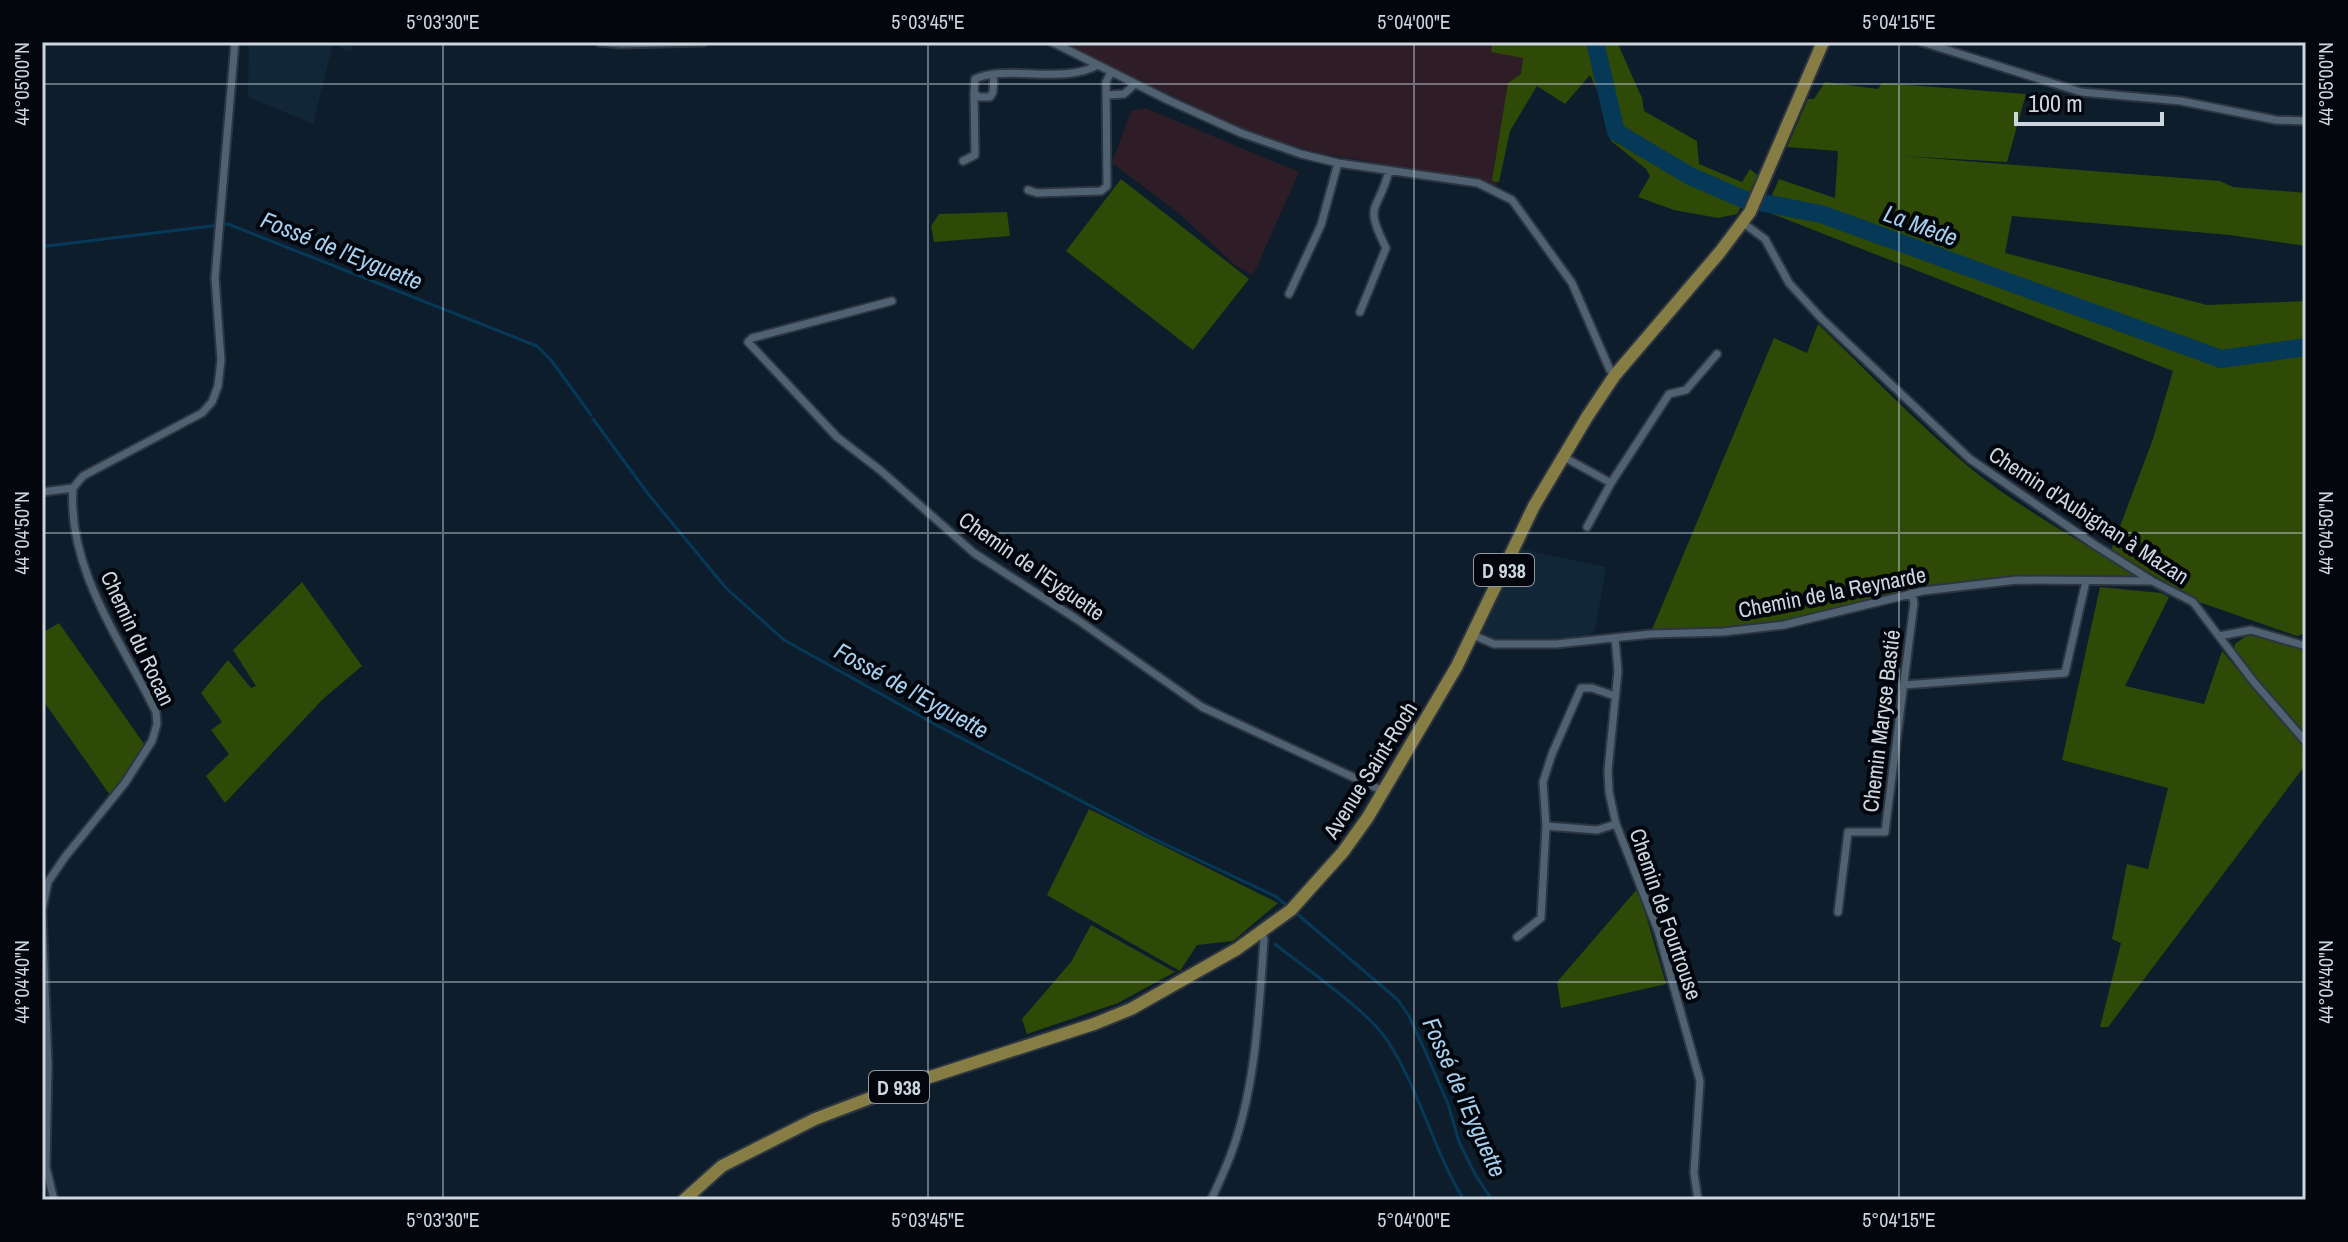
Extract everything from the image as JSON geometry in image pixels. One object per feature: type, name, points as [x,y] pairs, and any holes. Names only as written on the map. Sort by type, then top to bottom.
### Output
[{"type":"main road","name":"Avenue Saint-Roch","points":[[684,1200],[722,1166],[779,1136],[899,1087],[1094,1024],[1131,1009],[1262,933],[1291,910],[1343,852],[1383,791],[1473,635],[1534,506],[1562,456],[1615,375],[1746,218],[1823,42]]},
{"type":"street","points":[[42,492],[73,488],[83,476],[202,413],[212,402],[218,386],[220,337],[215,278],[235,42]]},
{"type":"street","points":[[599,42],[704,42]]},
{"type":"street","points":[[1052,42],[1241,133],[1301,154],[1338,163],[1478,183],[1512,200],[1572,283],[1610,370],[1615,375]]},
{"type":"street","points":[[1922,42],[2081,92],[2181,101],[2276,120],[2306,121]]},
{"type":"street","points":[[963,161],[975,155],[975,79],[994,75],[1077,73],[1098,65]]},
{"type":"street","points":[[1028,190],[1037,193],[1105,189],[1108,178],[1106,82],[1111,72]]},
{"type":"street","points":[[974,93],[979,97],[990,97],[994,75]]},
{"type":"street","points":[[1107,95],[1124,94],[1135,84]]},
{"type":"street","points":[[1289,294],[1321,225],[1338,163]]},
{"type":"street","points":[[1360,312],[1386,248],[1372,219],[1389,171]]},
{"type":"street","name":"Chemin d'Aubignan à Mazan","points":[[1746,218],[1765,239],[1789,283],[1821,318],[1970,459],[2044,512],[2152,581],[2193,602],[2219,636]]},
{"type":"street","name":"Chemin de l'Eyguette","points":[[892,301],[752,338],[748,342],[837,437],[880,470],[974,553],[1075,618],[1202,707],[1383,791]]},
{"type":"street","points":[[1587,527],[1611,483],[1669,394],[1686,390],[1717,354]]},
{"type":"street","points":[[1562,456],[1611,483]]},
{"type":"street","name":"Chemin du Rocan","points":[[54,1200],[46,1167],[48,1065],[42,911],[48,882],[125,783],[152,741],[157,724],[156,712],[93,590],[72,518],[73,488]]},
{"type":"street","name":"Chemin de la Reynarde","points":[[1473,635],[1500,644],[1577,643],[1784,625],[1912,593],[2017,580],[2152,581]]},
{"type":"street","points":[[1904,685],[2065,673],[2086,581]]},
{"type":"street","name":"Chemin Maryse Bastié","points":[[1838,912],[1848,832],[1885,832],[1914,603],[1912,593]]},
{"type":"street","points":[[2306,646],[2251,630],[2219,636],[2306,742]]},
{"type":"street","name":"Chemin de Fourtrouse","points":[[1615,638],[1618,655],[1608,779],[1616,824],[1658,931],[1700,1081],[1694,1173],[1698,1200]]},
{"type":"street","points":[[1517,937],[1541,918],[1546,826],[1543,782],[1552,754],[1581,688],[1592,688],[1615,696]]},
{"type":"street","points":[[1546,826],[1597,830],[1616,824]]},
{"type":"street","points":[[1211,1200],[1232,1152],[1248,1086],[1259,1014],[1262,933]]},
{"type":"shaded area","points":[[249,42],[353,42],[351,52],[333,44],[313,124],[248,97]]},
{"type":"shaded area","points":[[1061,42],[1534,42],[1537,85],[1510,131],[1496,187],[1478,179],[1318,153],[1261,135],[1233,125]]},
{"type":"shaded area","points":[[1145,108],[1299,172],[1253,275],[1235,265],[1177,212],[1112,163],[1131,111]]},
{"type":"shaded area","points":[[1521,549],[1606,567],[1595,630],[1584,638],[1496,639],[1480,632]]},
{"type":"green space","points":[[1492,42],[1617,42],[1642,98],[1644,111],[1697,141],[1699,164],[1742,182],[1750,169],[1759,176],[1737,214],[1718,218],[1674,210],[1638,197],[1650,176],[1646,169],[1611,141],[1603,103],[1590,75],[1565,104],[1537,86],[1510,131],[1499,182],[1492,181],[1508,83],[1521,74],[1523,58],[1491,52]]},
{"type":"green space","points":[[1825,82],[1878,89],[1882,83],[2026,94],[2007,162],[1902,156],[2220,181],[2233,187],[2306,193],[2306,246],[2230,235],[2012,216],[2005,253],[2207,305],[2306,301],[2306,633],[2297,636],[2199,602],[2111,550],[2153,439],[2173,371],[1765,211],[1779,179],[1835,198],[1838,151],[1787,147],[1808,99],[1814,99]]},
{"type":"green space","points":[[1121,179],[1249,279],[1193,350],[1066,251]]},
{"type":"green space","points":[[1007,212],[1010,236],[934,242],[931,226],[939,214]]},
{"type":"green space","points":[[1818,324],[1969,467],[2009,497],[2137,578],[2029,575],[1917,589],[1784,623],[1651,632],[1774,338],[1807,353]]},
{"type":"green space","points":[[302,582],[362,666],[323,699],[225,803],[206,776],[229,754],[211,730],[222,722],[201,693],[228,660],[251,688],[256,686],[233,650]]},
{"type":"green space","points":[[2100,587],[2161,593],[2169,597],[2125,686],[2204,704],[2222,651],[2306,750],[2306,764],[2108,1027],[2100,1027],[2121,943],[2112,939],[2127,864],[2148,869],[2168,788],[2062,760]]},
{"type":"green space","points":[[59,623],[144,744],[123,780],[110,795],[42,699],[42,633]]},
{"type":"green space","points":[[2246,636],[2264,636],[2306,650],[2306,734],[2234,652],[2235,644]]},
{"type":"green space","points":[[1089,809],[1278,903],[1233,941],[1197,945],[1180,971],[1047,895]]},
{"type":"green space","points":[[1638,888],[1666,984],[1561,1008],[1557,982]]},
{"type":"green space","points":[[1091,925],[1175,972],[1118,1003],[1027,1034],[1022,1019],[1071,962]]},
{"type":"waterway","name":"La Mède","points":[[1595,42],[1616,132],[1690,176],[1743,199],[1821,214],[2221,359],[2306,347]]},
{"type":"waterway","name":"Fossé de l'Eyguette","points":[[42,243],[47,246],[228,224],[537,346],[591,415]]},
{"type":"waterway","name":"Fossé de l'Eyguette","points":[[593,419],[649,495],[726,588],[784,640],[940,727],[1152,838],[1275,896],[1285,904]]},
{"type":"waterway","name":"Fossé de l'Eyguette","points":[[1296,913],[1398,1000],[1409,1016],[1448,1104],[1459,1142],[1492,1200]]},
{"type":"waterway","points":[[1275,944],[1351,1003],[1387,1040],[1409,1079],[1464,1200]]}]
